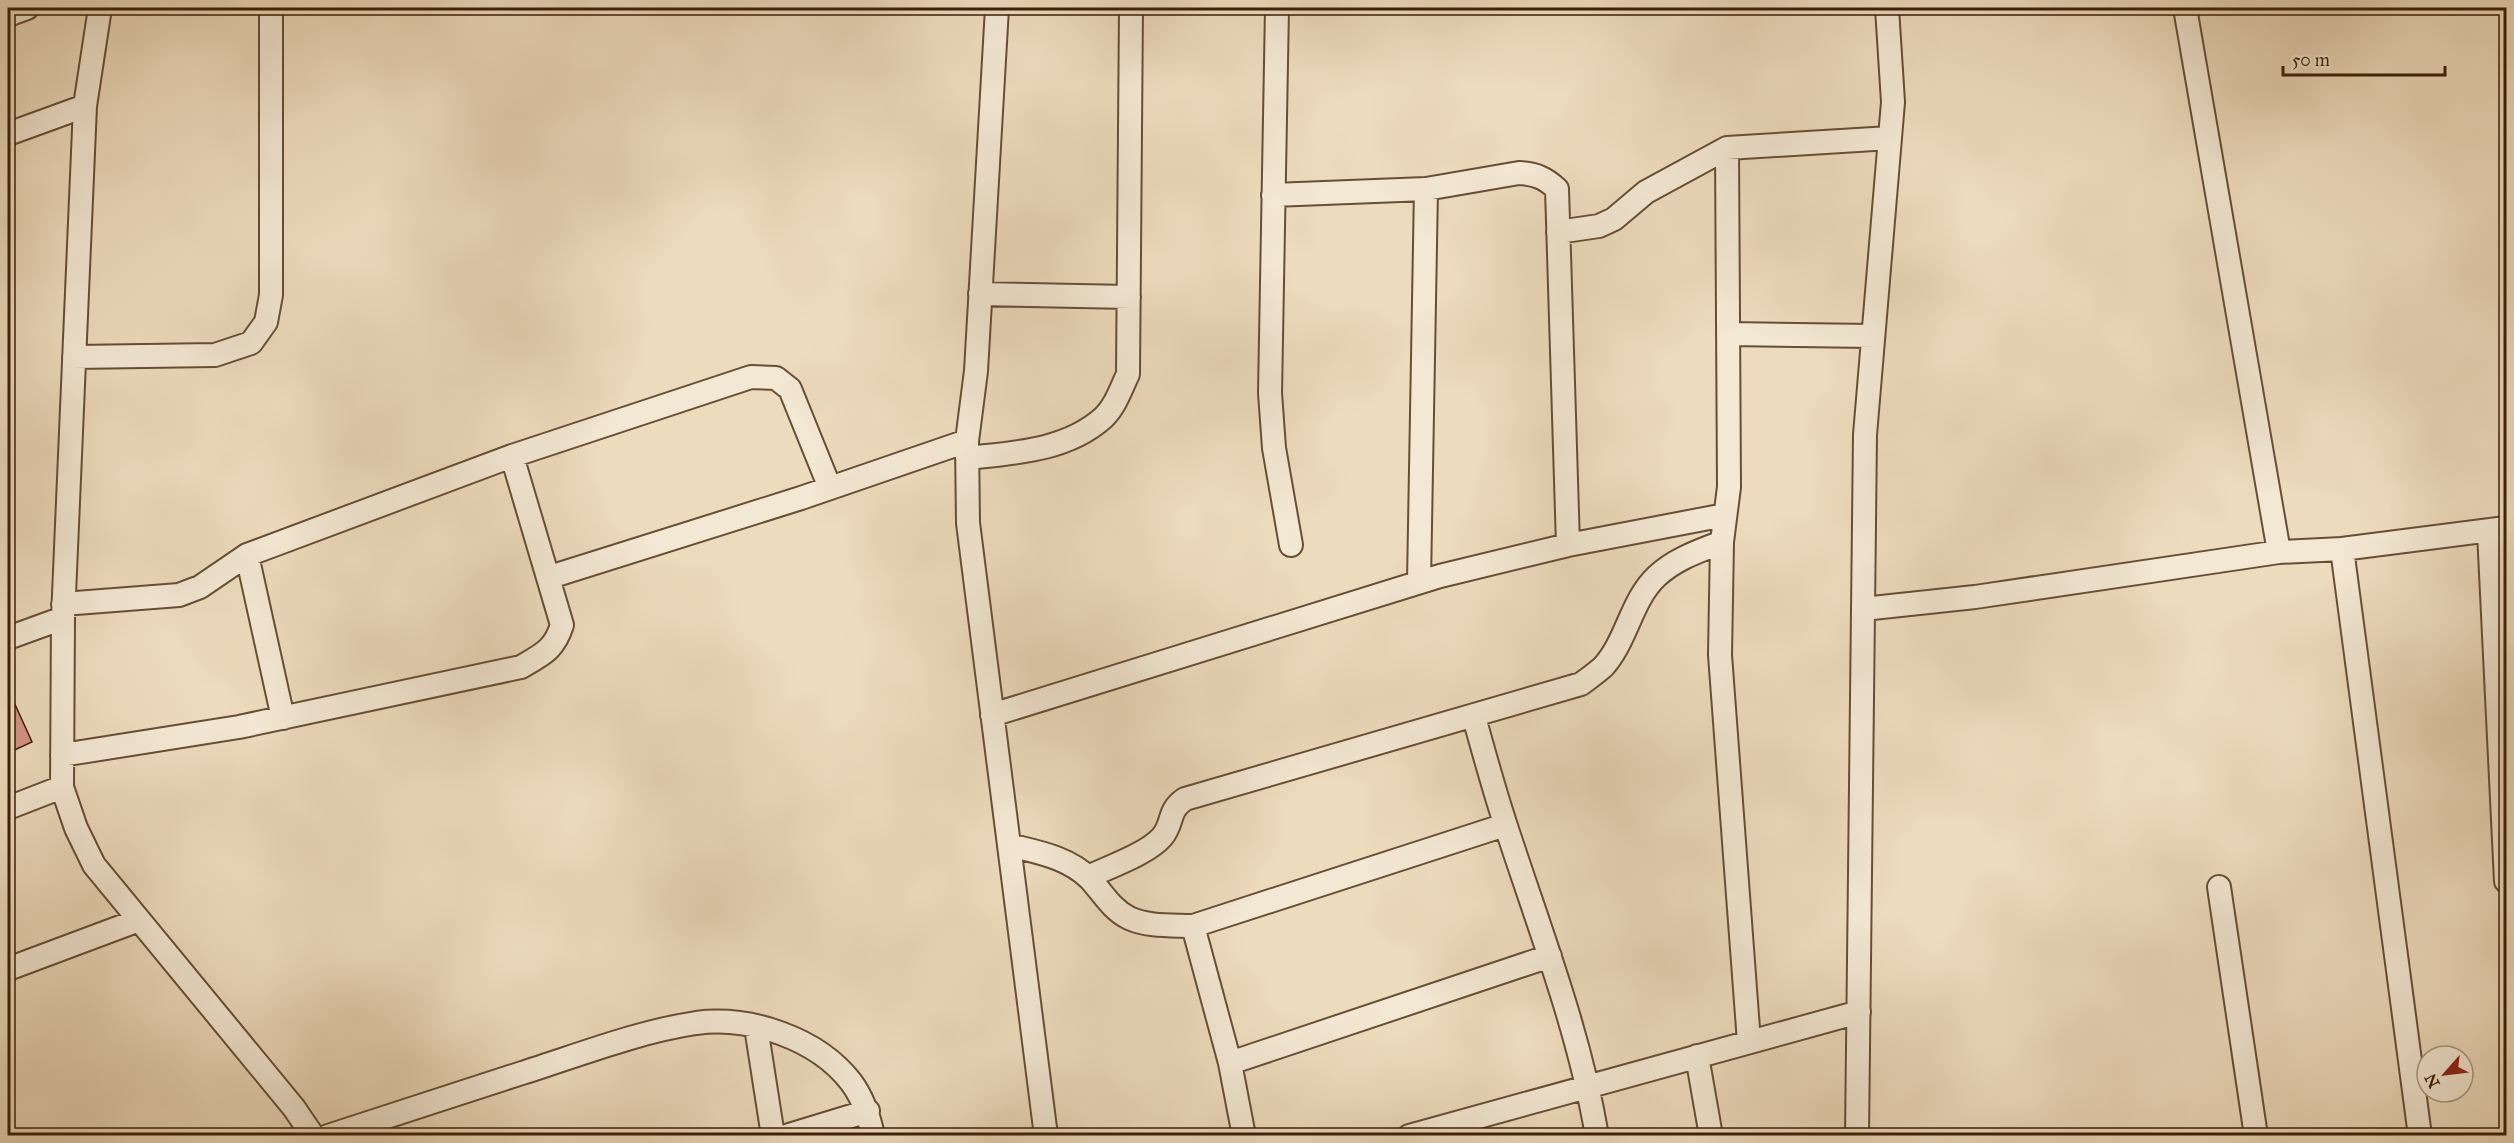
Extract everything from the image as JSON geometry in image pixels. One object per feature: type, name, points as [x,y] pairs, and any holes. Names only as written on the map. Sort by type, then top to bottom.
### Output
[{"type":"street","points":[[8,15],[27,8]]},
{"type":"street","points":[[100,8],[85,106],[63,611],[62,787],[76,828],[94,865],[294,1108],[313,1136]]},
{"type":"street","points":[[74,357],[215,355],[251,343],[266,322],[271,295],[271,8]]},
{"type":"street","points":[[997,8],[976,371],[967,450],[968,523],[1046,1136]]},
{"type":"street","points":[[550,577],[830,488],[967,450],[1043,449],[1078,434],[1103,418],[1117,400],[1128,374],[1131,8]]},
{"type":"street","points":[[1276,8],[1270,393],[1274,448],[1291,545]]},
{"type":"street","points":[[1857,1136],[1865,435],[1893,102],[1887,8]]},
{"type":"street","points":[[2185,8],[2279,552]]},
{"type":"street","points":[[8,134],[85,106]]},
{"type":"street","points":[[1558,232],[1599,226],[1614,219],[1646,192],[1727,148],[1890,138]]},
{"type":"street","points":[[1727,148],[1729,487],[1722,542],[1720,655],[1749,1042]]},
{"type":"street","points":[[1273,195],[1426,189],[1520,173],[1533,174],[1546,179],[1557,189],[1568,545]]},
{"type":"street","points":[[1419,582],[1426,189]]},
{"type":"street","points":[[980,294],[1129,297]]},
{"type":"street","points":[[1728,334],[1873,336]]},
{"type":"street","points":[[8,638],[63,611],[179,595],[200,587],[247,555],[512,456],[751,377],[776,378],[790,389],[830,488]]},
{"type":"street","points":[[62,755],[239,727],[521,667],[556,643],[562,625],[550,577],[512,456]]},
{"type":"street","points":[[993,715],[1419,582],[1568,545],[1725,515]]},
{"type":"street","points":[[1863,609],[1975,597],[2279,552],[2342,549],[2498,530],[2506,881]]},
{"type":"street","points":[[1088,877],[1153,846],[1168,829],[1171,814],[1176,805],[1185,799],[1474,717],[1581,684],[1603,667],[1655,577],[1674,562],[1722,542]]},
{"type":"street","points":[[2342,549],[2420,1136]]},
{"type":"street","points":[[247,555],[283,718]]},
{"type":"street","points":[[1474,717],[1505,825],[1550,956],[1589,1086],[1597,1136]]},
{"type":"street","points":[[8,808],[62,787]]},
{"type":"street","points":[[1009,845],[1051,855],[1088,877],[1115,908],[1128,918],[1142,923],[1193,926],[1505,825]]},
{"type":"street","points":[[2219,887],[2256,1136]]},
{"type":"street","points":[[8,969],[139,920]]},
{"type":"street","points":[[1193,926],[1230,1063],[1244,1136]]},
{"type":"street","points":[[1230,1063],[1550,956]]},
{"type":"street","points":[[1409,1136],[1859,1012]]},
{"type":"street","points":[[328,1136],[643,1034],[698,1023],[730,1023],[756,1027],[801,1041],[831,1061],[852,1082],[868,1111],[873,1136]]},
{"type":"street","points":[[756,1027],[773,1136]]},
{"type":"street","points":[[1697,1056],[1711,1136]]},
{"type":"street","points":[[786,1136],[868,1111]]},
{"type":"building","points":[[8,689],[32,742],[8,753]]}]
